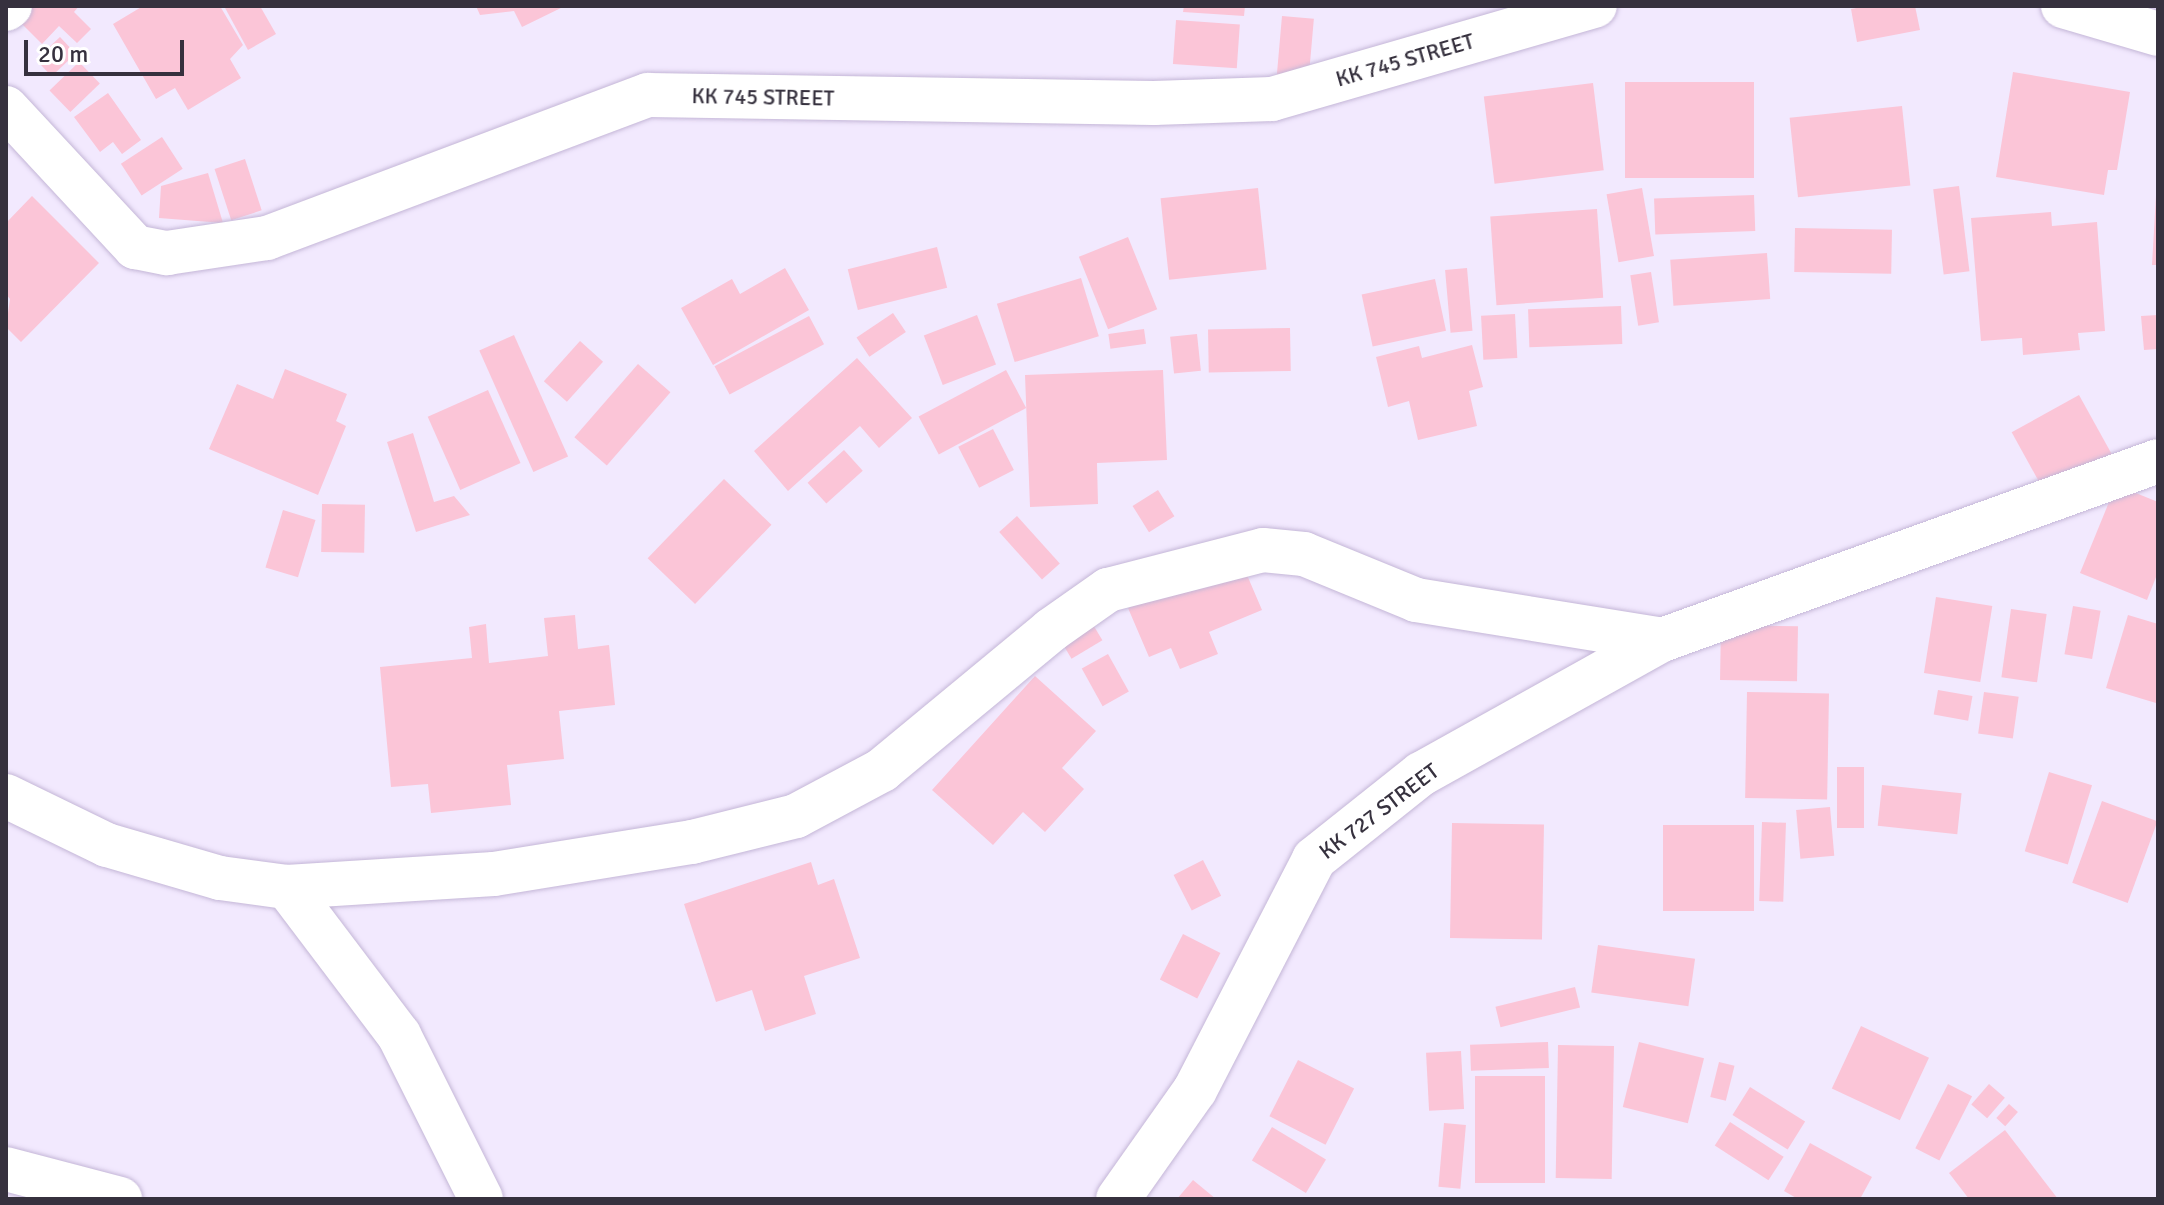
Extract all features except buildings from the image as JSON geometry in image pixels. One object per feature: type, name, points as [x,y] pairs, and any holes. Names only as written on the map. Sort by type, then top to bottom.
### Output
[{"type":"street","name":"KK 745 STREET","points":[[6,108],[135,247],[167,253],[267,238],[648,95],[1154,103],[1272,99],[1595,6]]},
{"type":"street","points":[[2063,6],[2158,34]]},
{"type":"street","name":"KK 727 STREET","points":[[1118,1199],[1195,1090],[1314,859],[1421,774],[1662,640],[2158,461]]},
{"type":"street","points":[[6,796],[107,845],[220,878],[287,887],[494,874],[692,842],[796,816],[882,770],[1051,630],[1108,590],[1263,550],[1304,554],[1416,600],[1662,640]]},
{"type":"street","points":[[287,887],[399,1035],[481,1199]]},
{"type":"street","points":[[6,1169],[120,1199]]}]
